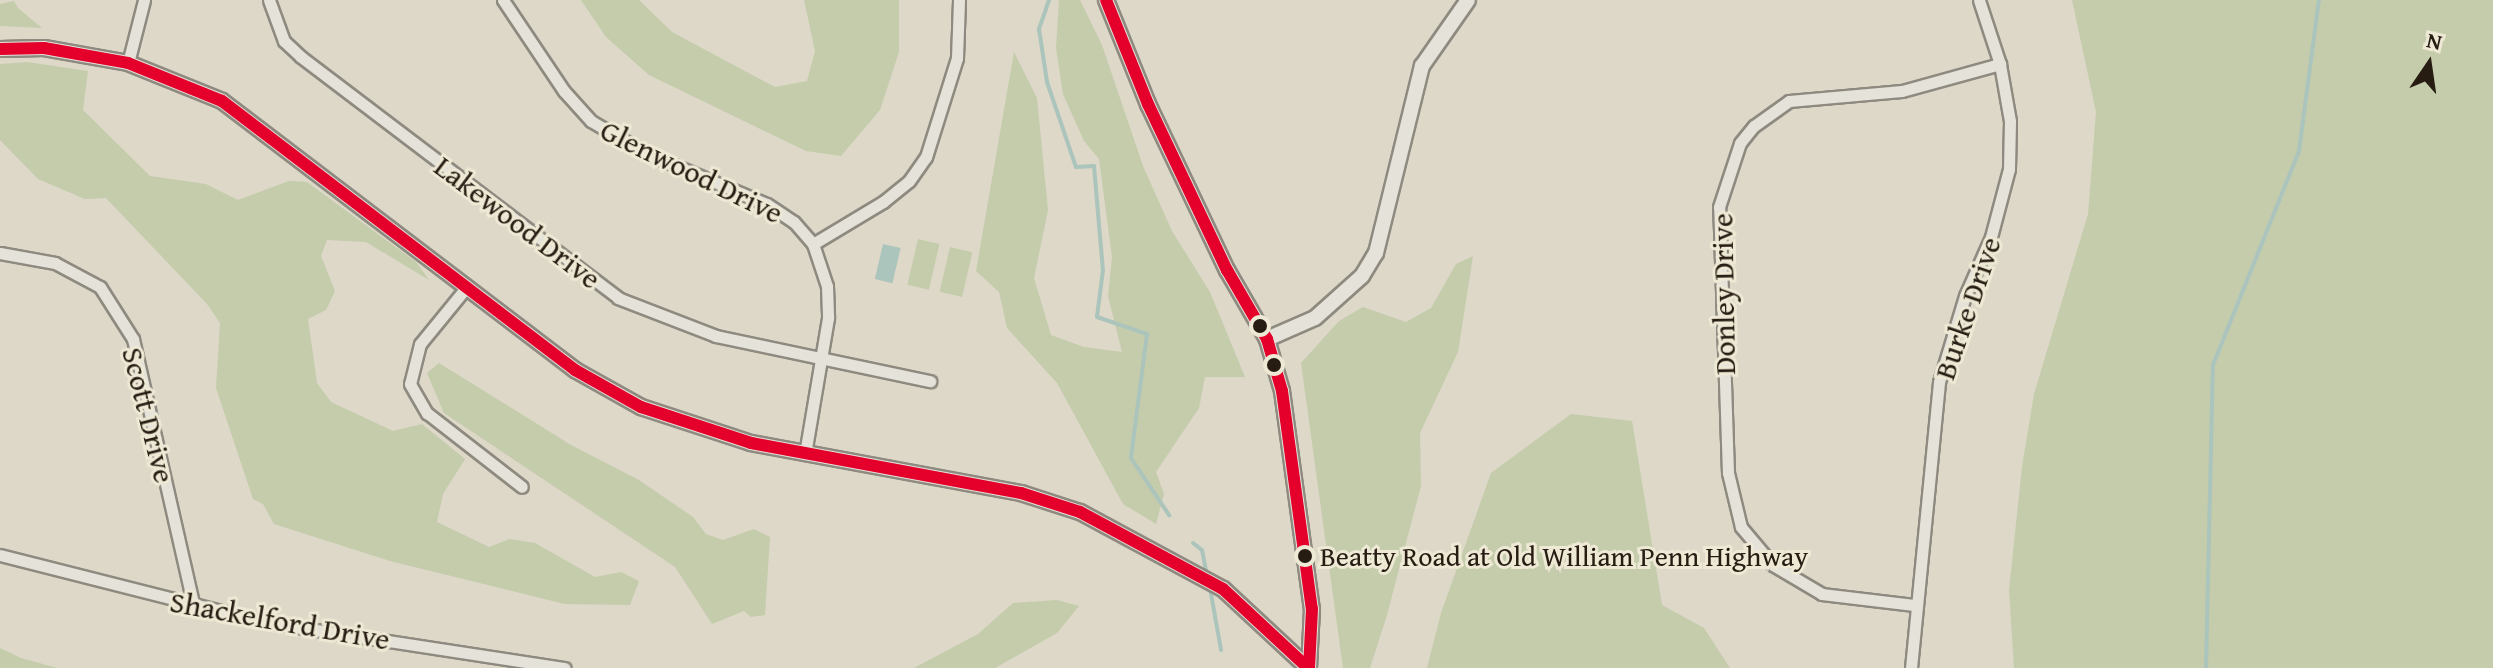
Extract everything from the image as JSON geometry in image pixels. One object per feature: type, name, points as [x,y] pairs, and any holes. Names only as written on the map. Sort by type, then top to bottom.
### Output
[{"type":"main road","points":[[1106,0],[1207,228],[1267,339],[1288,422],[1312,609],[1309,668]]},
{"type":"main road","points":[[1267,339],[1315,318],[1341,300],[1362,276],[1376,253],[1422,66],[1435,40],[1468,0]]},
{"type":"main road","points":[[0,49],[44,48],[128,63],[222,101],[575,370],[641,407],[698,430],[805,454],[1021,493],[1080,512],[1188,566],[1223,589],[1309,668]]},
{"type":"street","points":[[128,63],[144,0]]},
{"type":"street","name":"Lakewood Drive","points":[[269,0],[284,41],[301,57],[618,298],[716,336],[930,381]]},
{"type":"street","name":"Glenwood Drive","points":[[503,0],[564,91],[591,121],[646,153],[767,204],[794,222],[813,244],[827,286],[822,357],[805,454]]},
{"type":"street","points":[[813,244],[883,202],[909,181],[926,157],[957,58],[959,0]]},
{"type":"street","name":"Burke Drive","points":[[1911,668],[1914,605],[1939,382],[1965,296],[1991,237],[2009,169],[2010,121],[2000,64],[1979,0]]},
{"type":"street","name":"Donley Drive","points":[[1914,605],[1822,594],[1773,565],[1741,527],[1728,473],[1719,207],[1740,143],[1754,126],[1789,101],[1902,91],[2000,64]]},
{"type":"street","name":"Scott Drive","points":[[0,253],[55,263],[100,287],[133,339],[194,607]]},
{"type":"street","points":[[465,289],[420,344],[410,384],[427,413],[522,487]]},
{"type":"street","name":"Shackelford Drive","points":[[0,555],[194,607],[340,636],[564,668]]},
{"type":"green space","points":[[581,0],[639,0],[672,32],[775,87],[807,81],[815,51],[804,0],[899,0],[899,52],[880,110],[841,156],[806,151],[649,75],[606,37]]},
{"type":"green space","points":[[1059,0],[1080,0],[1102,45],[1143,166],[1172,231],[1210,292],[1245,377],[1205,377],[1199,408],[1156,472],[1164,494],[1156,524],[1123,504],[1057,383],[1007,328],[999,292],[976,271],[1014,52],[1037,98],[1048,210],[1034,278],[1051,335],[1084,347],[1122,352],[1108,296],[1112,257],[1099,159],[1084,141],[1063,94],[1056,48]]},
{"type":"green space","points":[[2072,0],[2493,0],[2493,668],[2014,668],[2009,590],[2022,467],[2034,394],[2088,214],[2096,112]]},
{"type":"green space","points":[[14,1],[42,28],[0,26],[0,4]]},
{"type":"green space","points":[[27,62],[88,71],[83,110],[150,176],[206,184],[238,200],[289,181],[307,182],[416,262],[429,280],[366,242],[327,240],[321,256],[335,291],[326,310],[308,319],[317,383],[331,402],[393,431],[422,424],[465,459],[443,494],[437,522],[489,547],[510,539],[535,543],[595,577],[621,572],[639,581],[630,605],[565,604],[390,561],[274,524],[263,504],[253,499],[216,388],[220,323],[207,304],[106,198],[85,199],[38,179],[0,140],[0,64]]},
{"type":"green space","points":[[918,239],[939,244],[929,290],[907,285]]},
{"type":"green space","points":[[950,247],[972,252],[962,297],[940,292]]},
{"type":"green space","points":[[1473,256],[1458,352],[1420,433],[1421,486],[1387,615],[1370,668],[1343,668],[1301,363],[1339,321],[1363,307],[1406,322],[1431,308],[1456,264]]},
{"type":"green space","points":[[439,363],[571,445],[639,480],[693,517],[706,534],[723,540],[754,529],[770,537],[765,615],[751,617],[744,611],[712,624],[675,567],[444,413],[427,373]]},
{"type":"green space","points":[[1571,414],[1632,421],[1662,605],[1704,628],[1730,668],[1427,668],[1441,613],[1491,473]]},
{"type":"green space","points":[[1057,600],[1079,606],[1057,633],[995,668],[914,668],[978,634],[1013,603]]},
{"type":"green space","points":[[0,648],[21,658],[57,668],[0,668]]},
{"type":"water","points":[[883,244],[901,248],[892,283],[875,279]]},
{"type":"waterway","points":[[1049,0],[1039,29],[1047,82],[1076,167],[1094,166],[1103,270],[1097,317],[1147,334],[1131,458],[1169,515]]},
{"type":"waterway","points":[[2206,668],[2213,365],[2299,151],[2319,0]]},
{"type":"waterway","points":[[1193,543],[1202,550],[1207,576]]},
{"type":"waterway","points":[[1210,588],[1221,650]]},
{"type":"transit line","points":[[1106,0],[1148,104],[1227,270],[1267,339],[1282,391],[1312,609],[1309,668]]},
{"type":"transit line","points":[[0,49],[44,48],[128,63],[222,101],[575,370],[641,407],[751,443],[1021,493],[1080,512],[1223,589],[1308,668]]},
{"type":"place","name":"Beatty Road at Old William Penn Highway","points":[[1305,556]]}]
